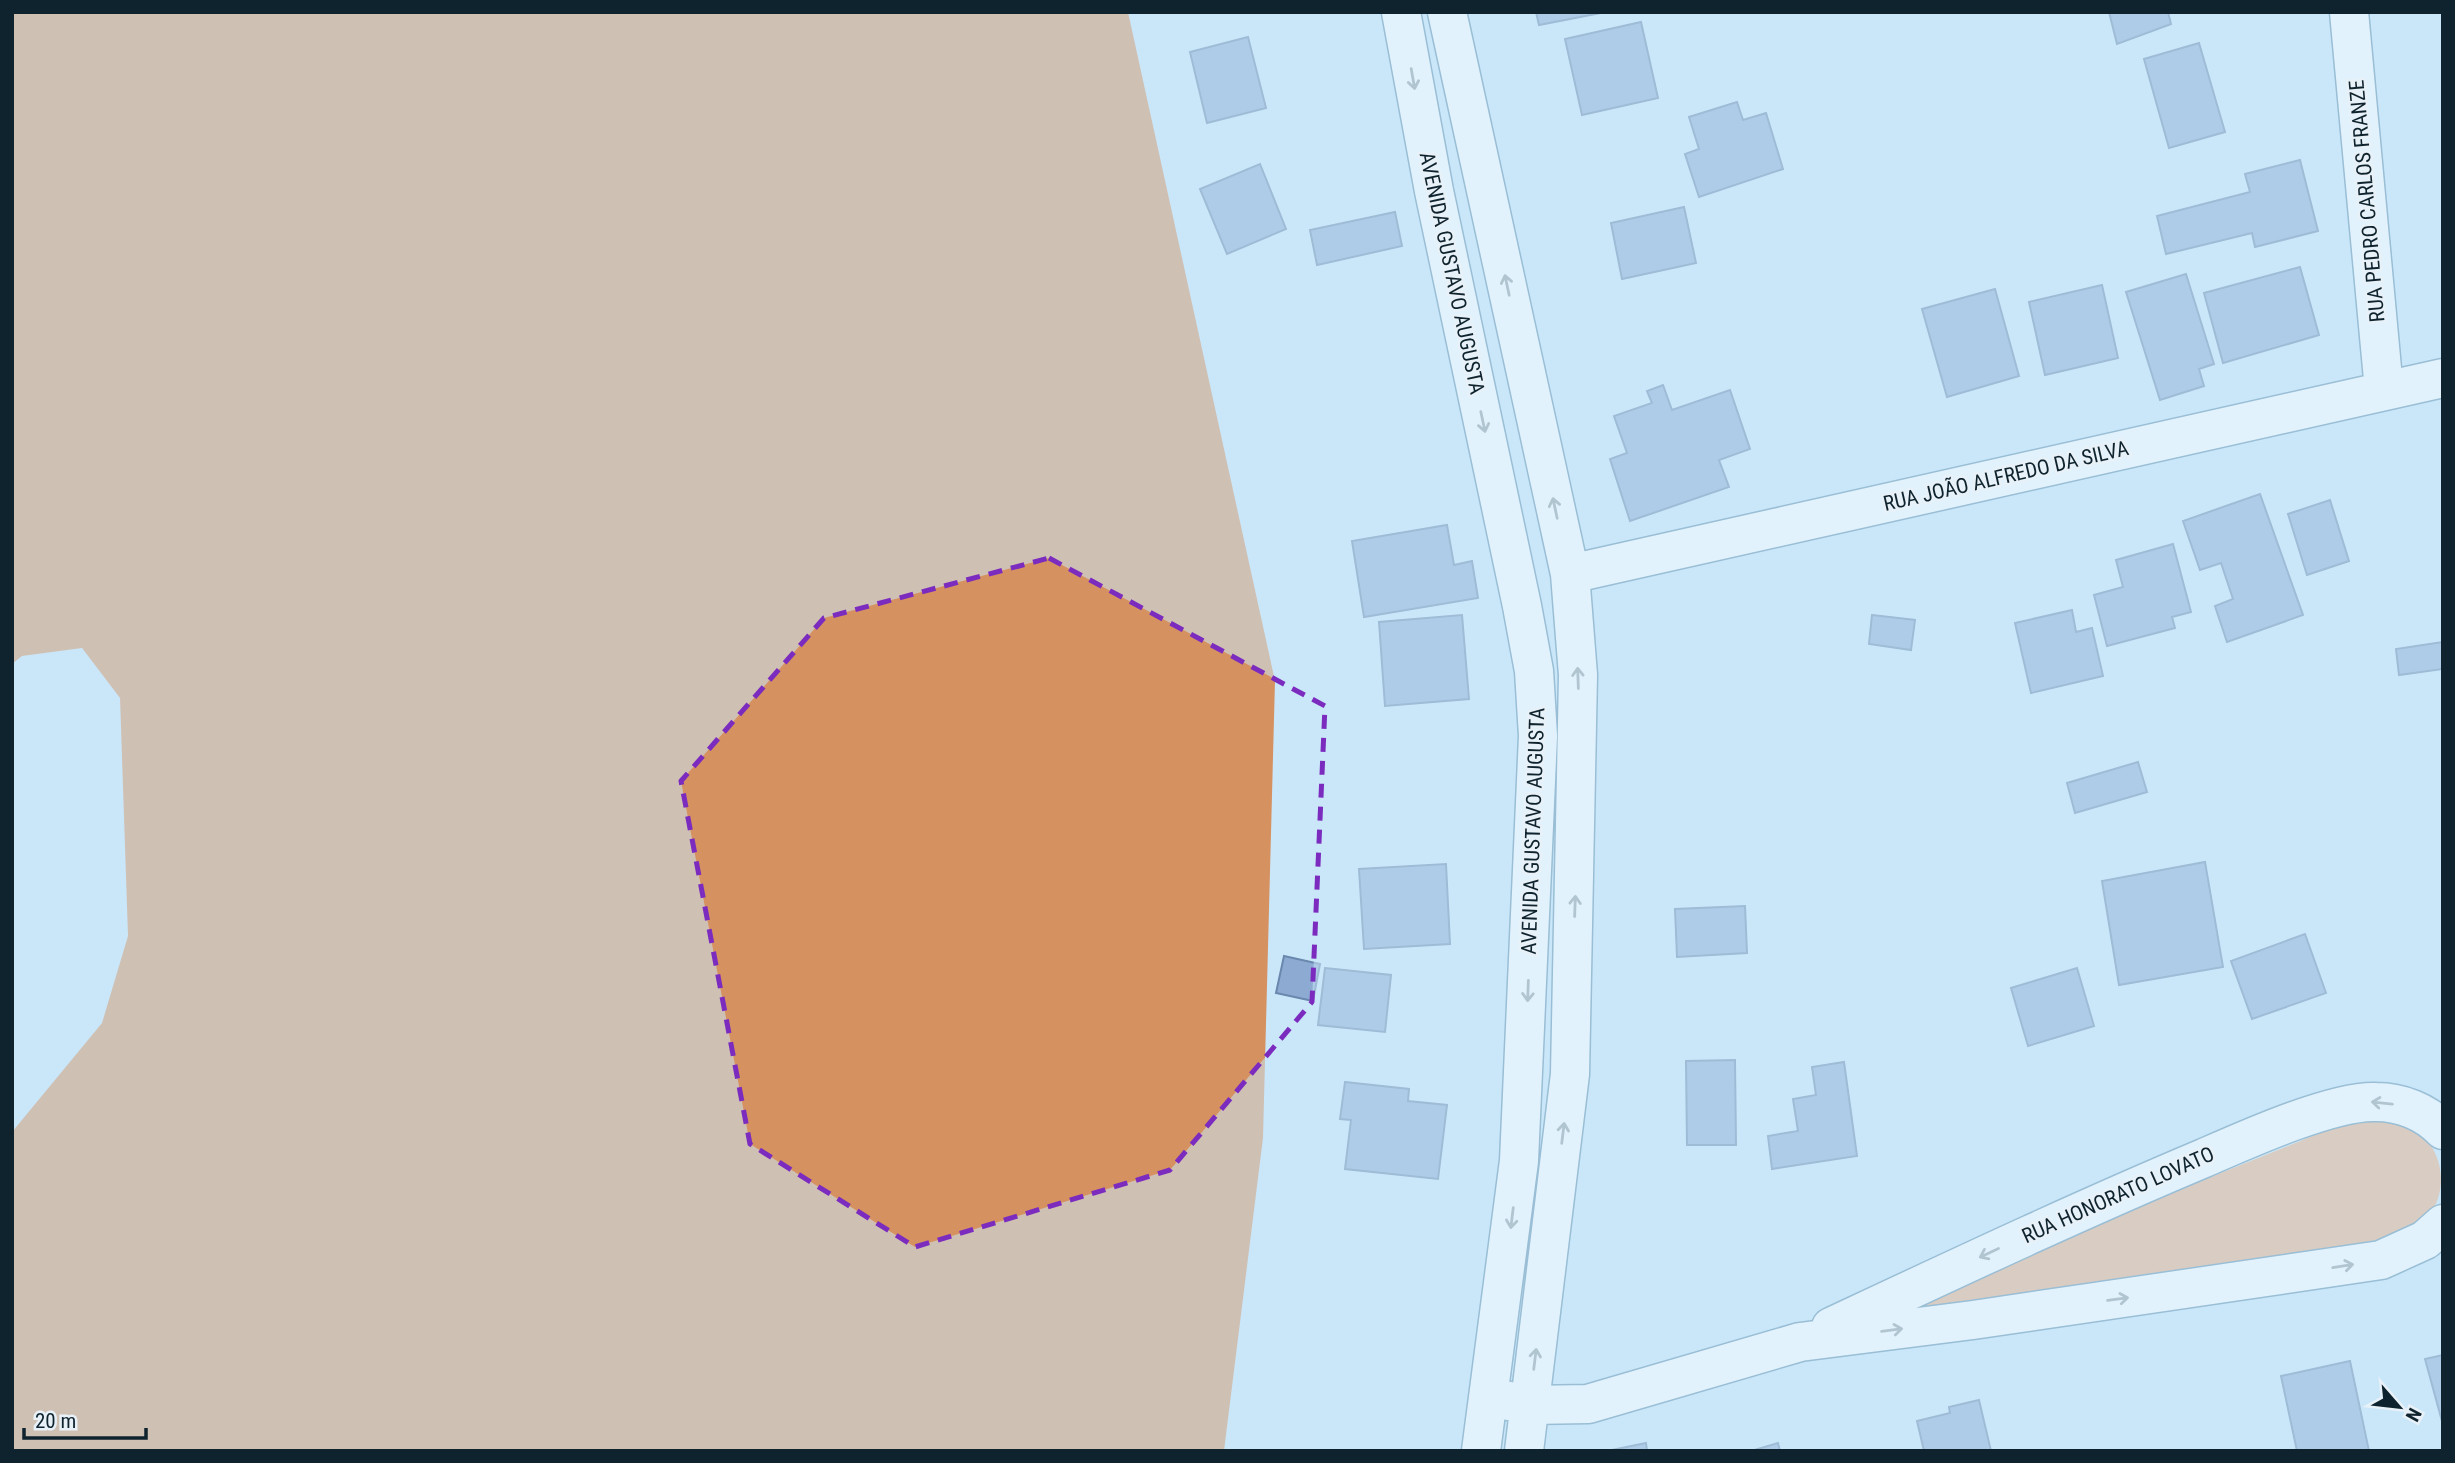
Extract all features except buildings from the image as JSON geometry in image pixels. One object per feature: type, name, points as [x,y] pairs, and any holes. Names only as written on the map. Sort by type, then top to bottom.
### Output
[{"type":"street","name":"AVENIDA GUSTAVO AUGUSTA","points":[[1401,12],[1434,191],[1535,671],[1538,736],[1519,1161],[1480,1451]]},
{"type":"street","name":"AVENIDA GUSTAVO AUGUSTA","points":[[1447,12],[1570,574],[1578,675],[1570,1074],[1524,1451]]},
{"type":"street","name":"RUA PEDRO CARLOS FRANZE","points":[[2349,12],[2384,390]]},
{"type":"street","name":"RUA JOÃO ALFREDO DA SILVA","points":[[1570,574],[2443,378]]},
{"type":"street","name":"RUA HONORATO LOVATO","points":[[1488,1398],[1530,1405],[1588,1404],[1800,1342],[2060,1219],[2255,1136],[2332,1110],[2375,1101],[2408,1107],[2443,1130]]},
{"type":"street","name":"RUA HONORATO LOVATO","points":[[1800,1342],[1973,1320],[2381,1260],[2425,1240],[2443,1224]]},
{"type":"highlighted area","points":[[1049,558],[1325,706],[1312,1002],[1170,1170],[915,1247],[750,1144],[681,781],[824,618]]},
{"type":"shaded area","points":[[12,12],[1128,12],[1275,681],[1263,1138],[1224,1451],[12,1451],[12,1132],[102,1023],[128,936],[120,698],[82,648],[22,656],[12,664]]},
{"type":"shaded area","points":[[2384,1120],[2407,1128],[2427,1141],[2438,1159],[2440,1170],[2440,1192],[2431,1212],[2424,1220],[2403,1231],[2379,1240],[1905,1313],[2044,1244],[2345,1123]]}]
